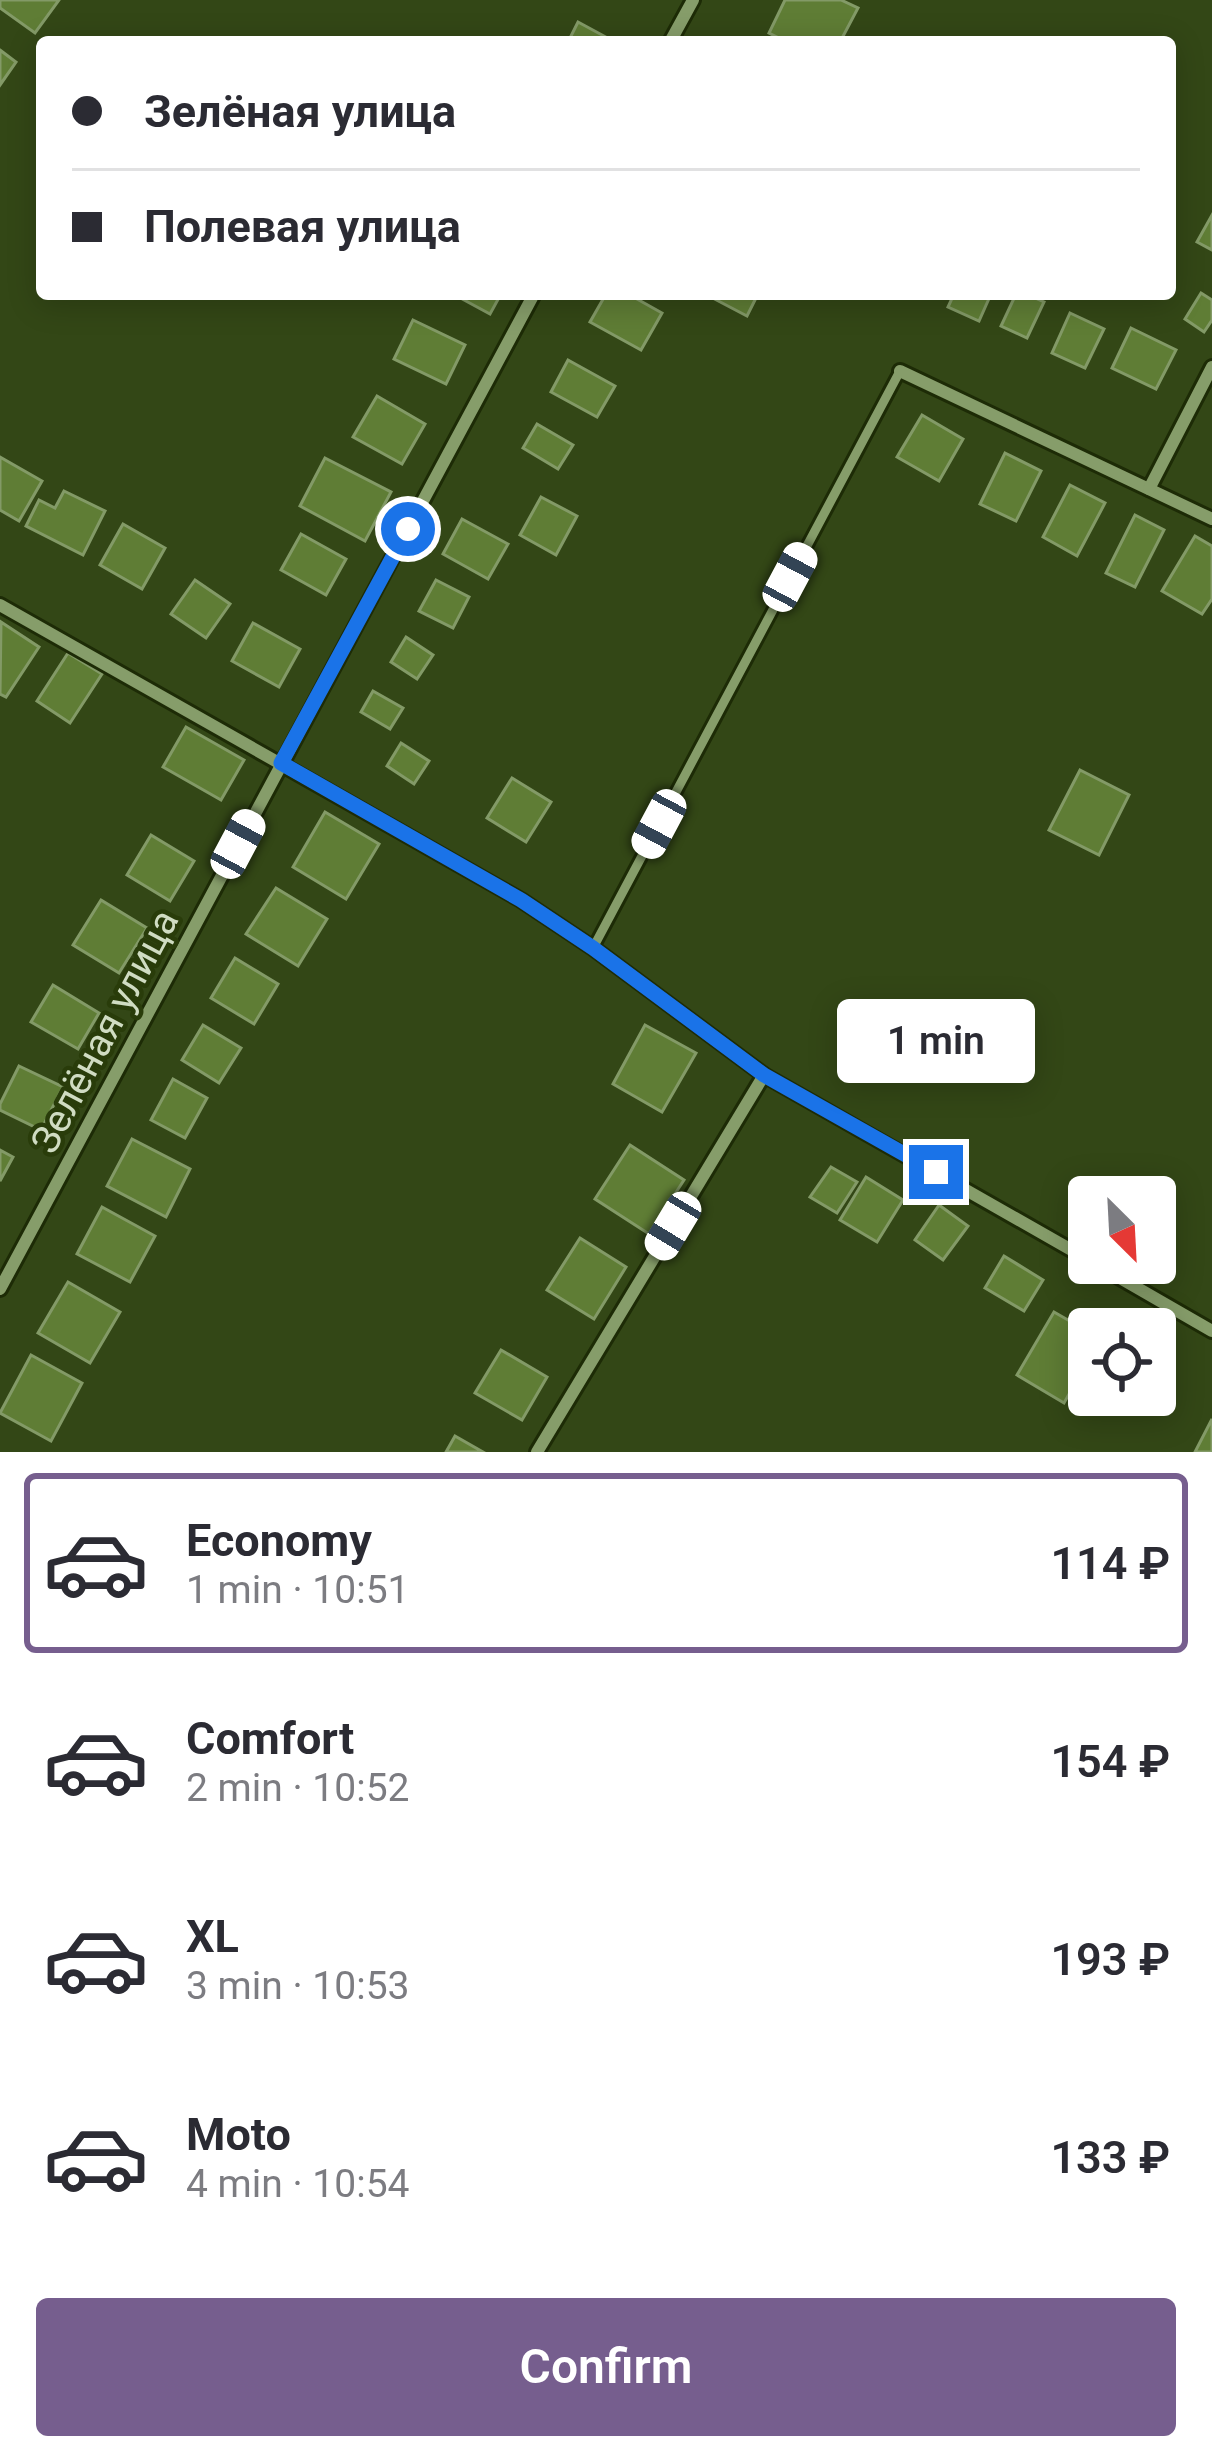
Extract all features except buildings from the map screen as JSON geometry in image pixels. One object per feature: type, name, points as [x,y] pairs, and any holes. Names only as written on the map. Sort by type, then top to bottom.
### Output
[{"type":"street","points":[[673,36],[693,0]]},
{"type":"street","name":"Зелёная улица","points":[[0,1289],[531,300]]},
{"type":"street","points":[[1149,489],[1212,368]]},
{"type":"street","points":[[900,371],[1212,519]]},
{"type":"street","points":[[0,605],[521,900],[764,1075],[1068,1248]]},
{"type":"street","points":[[537,1452],[764,1075]]},
{"type":"street","points":[[1131,1284],[1212,1330]]},
{"type":"lane","points":[[593,948],[900,371]]},
{"type":"route","points":[[408,529],[281,763],[521,900],[764,1075],[936,1172]]}]
